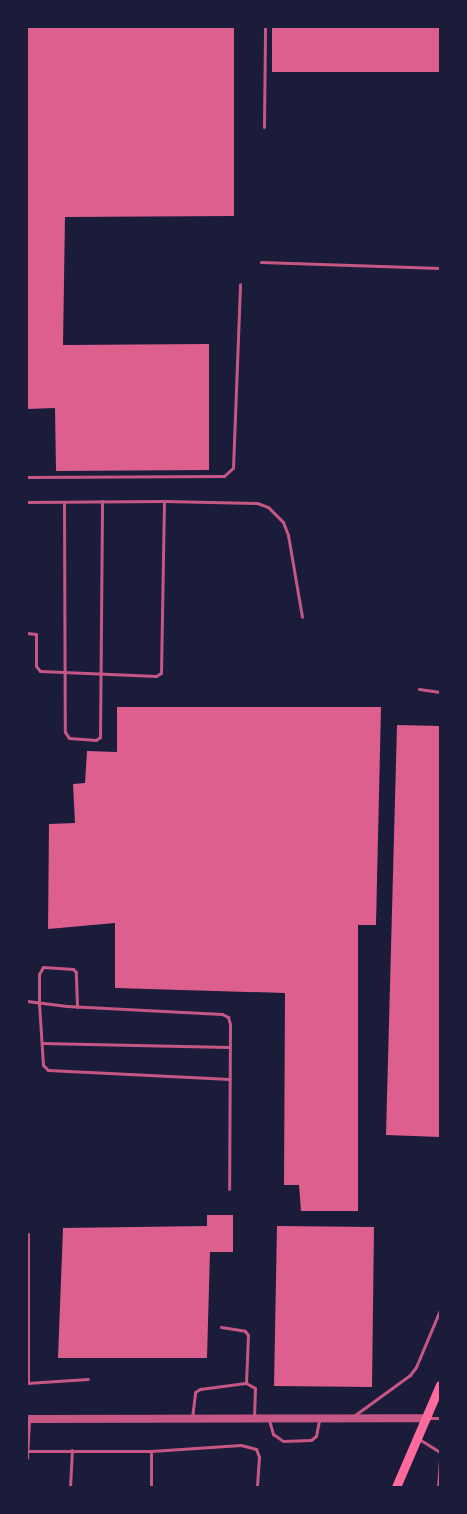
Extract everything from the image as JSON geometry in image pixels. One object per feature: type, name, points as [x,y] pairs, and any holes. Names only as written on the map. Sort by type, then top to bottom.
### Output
[{"type":"main road","points":[[396,1487],[440,1384]]},
{"type":"street","points":[[28,1419],[192,1420],[353,1416],[425,1418]]},
{"type":"lane","points":[[264,127],[265,27]]},
{"type":"lane","points":[[261,262],[440,268]]},
{"type":"lane","points":[[27,477],[224,476],[233,468],[240,284]]},
{"type":"lane","points":[[64,502],[66,735],[69,738],[96,740],[100,737],[102,501]]},
{"type":"lane","points":[[27,633],[36,634],[37,668],[156,676],[162,670],[164,501]]},
{"type":"lane","points":[[27,502],[257,503],[275,513],[288,534],[302,617]]},
{"type":"lane","points":[[419,689],[440,693]]},
{"type":"lane","points":[[77,1007],[76,972],[73,969],[43,967],[39,974],[39,1003],[43,1065],[48,1070],[230,1079]]},
{"type":"lane","points":[[27,1001],[77,1007],[222,1014],[228,1017],[230,1024],[229,1189]]},
{"type":"lane","points":[[42,1043],[230,1047]]},
{"type":"lane","points":[[28,1234],[28,1383],[88,1379]]},
{"type":"lane","points":[[353,1416],[410,1375],[416,1367],[440,1310]]},
{"type":"lane","points":[[221,1327],[245,1331],[248,1335],[246,1383]]},
{"type":"lane","points":[[192,1420],[195,1392],[200,1389],[246,1383],[255,1388],[254,1419]]},
{"type":"lane","points":[[268,1418],[273,1434],[283,1441],[311,1440],[316,1436],[320,1418]]},
{"type":"lane","points":[[425,1418],[440,1418]]},
{"type":"lane","points":[[27,1458],[29,1451],[28,1419]]},
{"type":"lane","points":[[418,1439],[440,1452]]},
{"type":"lane","points":[[29,1451],[151,1451],[241,1445],[256,1449],[259,1457],[257,1487]]},
{"type":"lane","points":[[70,1487],[72,1450]]},
{"type":"lane","points":[[151,1451],[151,1487]]},
{"type":"lane","points":[[438,1487],[440,1460]]},
{"type":"building","points":[[27,27],[234,27],[234,216],[65,217],[63,345],[209,344],[209,470],[56,471],[55,408],[27,409]]},
{"type":"building","points":[[272,27],[440,27],[440,72],[272,72]]},
{"type":"building","points":[[117,707],[381,707],[376,925],[358,925],[358,1211],[301,1211],[299,1185],[284,1185],[285,993],[115,988],[115,923],[48,929],[49,824],[75,823],[73,784],[85,783],[87,751],[117,752]]},
{"type":"building","points":[[397,725],[440,726],[440,1137],[386,1135]]},
{"type":"building","points":[[207,1215],[233,1215],[233,1252],[210,1252],[207,1358],[58,1358],[63,1228],[207,1226]]},
{"type":"building","points":[[277,1226],[374,1227],[372,1387],[274,1386]]}]
